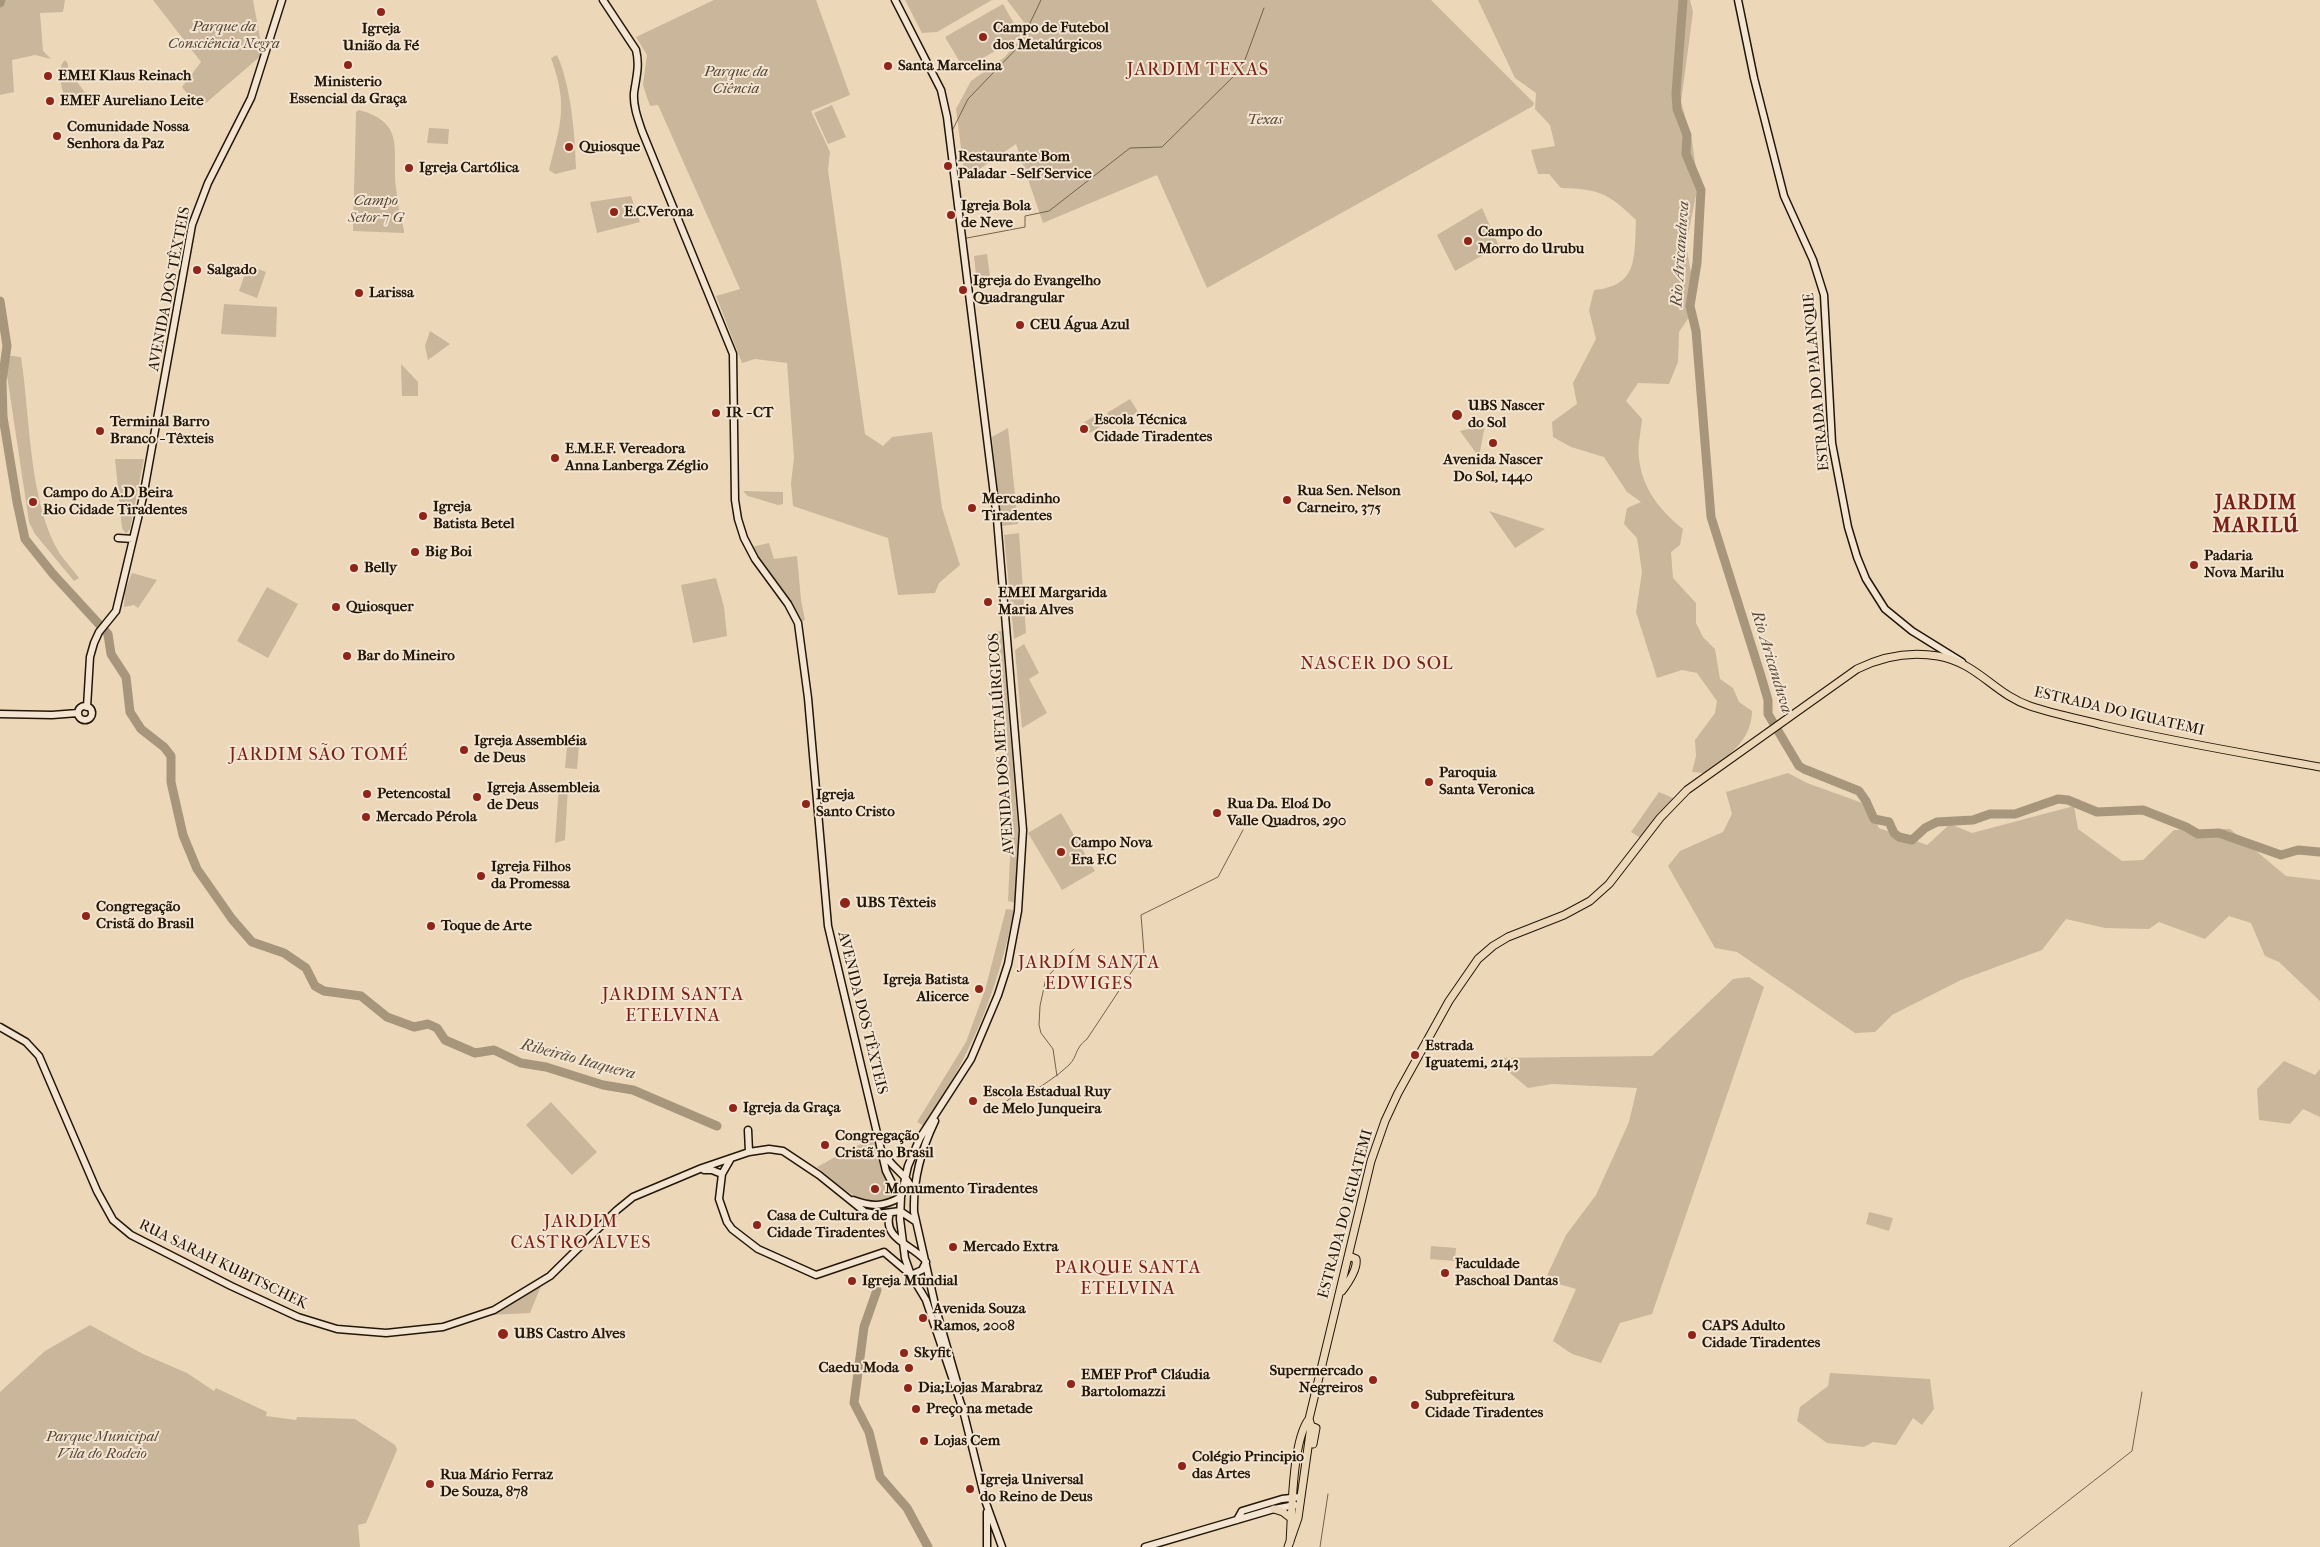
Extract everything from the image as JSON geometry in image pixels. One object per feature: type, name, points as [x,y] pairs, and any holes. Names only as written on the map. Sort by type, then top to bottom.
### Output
[{"type":"main road","name":"AVENIDA DOS TÊXTEIS","points":[[87,706],[90,657],[99,632],[116,611],[133,539],[192,225],[208,183],[251,98],[282,0]]},
{"type":"main road","name":"AVENIDA DOS TÊXTEIS","points":[[603,0],[636,50],[639,60],[634,92],[635,108],[642,131],[733,354],[735,500],[738,519],[755,559],[788,604],[798,623],[808,698],[828,926],[882,1150],[890,1179],[901,1196]]},
{"type":"main road","name":"AVENIDA DOS METALÚRGICOS","points":[[895,0],[941,90],[947,117],[997,519],[1024,830],[1023,865],[1015,927],[1008,964],[998,995],[971,1059],[939,1111],[923,1132],[905,1176],[900,1211],[902,1243],[911,1275]]},
{"type":"main road","name":"ESTRADA DO PALANQUE","points":[[1738,0],[1754,78],[1784,196],[1813,260],[1824,295],[1832,443],[1852,541],[1866,579],[1885,609],[1912,631],[1965,663]]},
{"type":"main road","points":[[118,538],[133,539]]},
{"type":"main road","name":"ESTRADA DO IGUATEMI","points":[[1289,1545],[1297,1522],[1297,1499],[1294,1477],[1309,1423],[1371,1160],[1385,1121],[1398,1093],[1449,1001],[1472,966],[1493,946],[1504,939],[1574,910],[1590,901],[1609,884],[1677,798],[1710,772],[1857,669],[1879,659],[1902,654],[1928,654],[1965,663],[2014,699],[2030,706],[2160,738],[2320,767]]},
{"type":"main road","points":[[87,706],[91,711],[90,718],[83,720],[78,713],[80,708],[87,706]]},
{"type":"main road","points":[[0,714],[52,715],[78,713]]},
{"type":"main road","name":"RUA SARAH KUBITSCHEK","points":[[0,1027],[26,1042],[40,1056],[97,1191],[113,1220],[131,1235],[231,1286],[298,1317],[328,1327],[354,1332],[401,1333],[443,1327],[494,1310],[550,1276],[617,1210],[633,1197],[695,1171],[749,1152],[784,1151],[847,1197]]},
{"type":"main road","name":"AVENIDA DOS METALÚRGICOS","points":[[939,1111],[928,1137],[914,1196],[915,1222],[963,1410]]},
{"type":"main road","points":[[748,1130],[749,1152]]},
{"type":"main road","name":"AVENIDA DOS TÊXTEIS","points":[[882,1150],[889,1163],[905,1176]]},
{"type":"main road","points":[[731,1159],[722,1174],[719,1199],[727,1222],[732,1229],[758,1249],[816,1275],[884,1252],[911,1275],[926,1300],[963,1410],[986,1503],[1002,1547]]},
{"type":"main road","name":"RUA SARAH KUBITSCHEK","points":[[695,1171],[712,1170],[722,1174]]},
{"type":"main road","points":[[905,1176],[912,1186],[914,1196]]},
{"type":"main road","points":[[847,1197],[864,1204],[877,1206],[901,1196]]},
{"type":"main road","points":[[847,1197],[865,1212],[877,1214],[900,1211],[915,1222]]},
{"type":"main road","points":[[890,1213],[887,1222],[889,1228],[902,1243],[918,1253],[926,1262],[922,1270],[911,1275]]},
{"type":"main road","name":"ESTRADA DO IGUATEMI","points":[[1289,1545],[1292,1520],[1304,1469],[1309,1423]]},
{"type":"main road","points":[[1145,1547],[1274,1509],[1297,1499]]},
{"type":"main road","points":[[1237,1520],[1242,1512],[1297,1499]]},
{"type":"main road","points":[[986,1503],[987,1547]]},
{"type":"main road","points":[[1274,1509],[1283,1512],[1292,1520]]},
{"type":"green space","points":[[0,0],[65,0],[63,12],[40,13],[43,51],[51,59],[35,55],[12,60],[14,92],[0,95]]},
{"type":"green space","name":"Parque da Consciência Negra","points":[[153,0],[253,0],[263,54],[199,109],[182,87],[201,62]]},
{"type":"green space","name":"Parque da Ciência","points":[[714,0],[816,0],[850,95],[811,111],[830,152],[828,170],[865,434],[883,446],[892,437],[932,432],[942,508],[960,565],[939,583],[935,593],[898,595],[888,538],[793,506],[791,483],[794,458],[787,363],[755,359],[742,363],[716,296],[740,289],[658,105],[650,106],[643,85],[647,55],[636,37]]},
{"type":"green space","points":[[905,0],[992,0],[937,32],[922,33]]},
{"type":"green space","name":"Texas","points":[[1007,0],[1431,0],[1534,103],[1533,106],[1207,288],[1157,175],[1043,223],[1016,144],[965,179],[956,109],[971,81],[1005,57],[1029,29]]},
{"type":"green space","points":[[1478,0],[1690,0],[1693,12],[1681,102],[1692,140],[1698,185],[1686,245],[1692,278],[1691,314],[1679,332],[1678,362],[1669,384],[1638,383],[1626,401],[1642,419],[1639,453],[1641,469],[1648,489],[1667,515],[1683,529],[1680,545],[1671,552],[1673,578],[1696,603],[1696,623],[1703,637],[1715,649],[1720,679],[1733,688],[1739,702],[1752,711],[1751,722],[1743,740],[1722,761],[1705,773],[1692,772],[1696,756],[1695,740],[1715,713],[1717,701],[1697,673],[1682,670],[1657,678],[1636,612],[1642,572],[1637,538],[1624,524],[1627,508],[1641,502],[1627,492],[1604,457],[1571,447],[1553,437],[1552,422],[1577,404],[1573,383],[1596,339],[1589,310],[1594,290],[1619,283],[1627,276],[1634,257],[1636,220],[1618,204],[1602,194],[1594,191],[1561,188],[1549,174],[1538,174],[1531,150],[1555,146],[1550,125],[1535,109],[1536,93],[1515,78]]},
{"type":"green space","name":"Campo de Futebol dos Metalúrgicos","points":[[1003,4],[1021,36],[964,69],[945,37]]},
{"type":"green space","points":[[557,55],[569,95],[576,169],[555,174],[549,170],[561,114],[560,89],[551,58]]},
{"type":"green space","points":[[65,60],[68,64],[68,69],[96,108],[66,106],[60,77],[60,70]]},
{"type":"green space","points":[[832,105],[846,137],[828,144],[814,113]]},
{"type":"green space","name":"Campo Setor 7 G","points":[[359,110],[374,115],[384,122],[394,139],[396,190],[404,233],[353,231],[356,112]]},
{"type":"green space","points":[[429,128],[449,129],[448,144],[427,143]]},
{"type":"green space","name":"E.C.Verona","points":[[631,196],[640,222],[597,233],[590,202]]},
{"type":"green space","name":"Campo do Morro do Urubu","points":[[1482,208],[1499,246],[1455,271],[1437,235]]},
{"type":"green space","points":[[987,254],[991,284],[977,285],[974,256]]},
{"type":"green space","points":[[248,265],[266,272],[257,298],[239,291]]},
{"type":"green space","points":[[224,304],[277,307],[276,337],[221,334]]},
{"type":"green space","points":[[430,331],[450,344],[428,360],[425,346]]},
{"type":"green space","points":[[4,355],[21,357],[32,459],[42,511],[50,534],[60,554],[79,578],[74,581],[35,534],[29,522]]},
{"type":"green space","points":[[401,364],[418,382],[418,396],[402,396]]},
{"type":"green space","points":[[1130,399],[1138,412],[1114,425],[1107,413]]},
{"type":"green space","points":[[1101,412],[1108,422],[1090,433],[1083,423]]},
{"type":"green space","points":[[1485,425],[1479,457],[1460,431]]},
{"type":"green space","points":[[1008,428],[1018,524],[1001,526],[992,437]]},
{"type":"green space","points":[[115,459],[144,459],[130,529],[126,534],[122,528]]},
{"type":"green space","points":[[743,491],[783,492],[783,504],[778,505],[748,496]]},
{"type":"green space","points":[[1489,511],[1545,529],[1515,548]]},
{"type":"green space","points":[[1019,533],[1026,633],[1014,639],[1004,535]]},
{"type":"green space","points":[[769,543],[774,559],[797,556],[805,620],[800,622],[752,547]]},
{"type":"green space","points":[[132,573],[157,580],[138,608],[134,605],[124,607],[125,591]]},
{"type":"green space","points":[[716,578],[724,607],[727,636],[693,643],[681,585]]},
{"type":"green space","points":[[267,587],[298,604],[268,658],[237,641]]},
{"type":"green space","points":[[1002,631],[1019,841],[1015,903],[1008,901],[1010,856],[1009,775],[994,632]]},
{"type":"green space","points":[[1024,644],[1039,673],[1029,679],[1047,713],[1022,728],[1015,650]]},
{"type":"green space","points":[[579,746],[577,769],[565,768],[567,747]]},
{"type":"green space","points":[[1788,773],[1807,783],[1868,805],[1879,828],[1927,845],[1950,824],[1972,833],[2074,806],[2078,829],[2122,861],[2143,860],[2174,830],[2230,829],[2286,876],[2320,880],[2320,1001],[2279,962],[2265,956],[2251,923],[2229,916],[2205,939],[2159,922],[2149,929],[2105,928],[2066,919],[2042,950],[1961,980],[1892,1015],[1875,1032],[1855,1033],[1737,952],[1715,948],[1668,866],[1680,851],[1723,832],[1732,814],[1726,792]]},
{"type":"green space","points":[[559,784],[568,787],[565,840],[555,843]]},
{"type":"green space","points":[[1659,792],[1675,799],[1642,839],[1631,832]]},
{"type":"green space","name":"Campo Nova Era F.C","points":[[1061,813],[1095,871],[1062,890],[1028,833]]},
{"type":"green space","points":[[1006,909],[1014,910],[990,997],[969,1049],[941,1100],[924,1126],[917,1122],[966,1042],[985,990]]},
{"type":"green space","points":[[1749,977],[1764,987],[1652,1314],[1620,1323],[1601,1363],[1572,1354],[1553,1341],[1576,1289],[1545,1280],[1566,1235],[1596,1195],[1629,1122],[1637,1088],[1552,1084],[1528,1088],[1492,1058],[1652,1056],[1733,979]]},
{"type":"green space","points":[[2284,1061],[2315,1075],[2320,1069],[2320,1117],[2303,1109],[2290,1124],[2259,1120],[2257,1089]]},
{"type":"green space","points":[[551,1102],[597,1152],[572,1175],[526,1125]]},
{"type":"green space","points":[[874,1138],[881,1166],[893,1194],[890,1200],[879,1202],[869,1201],[851,1193],[817,1167]]},
{"type":"green space","points":[[1869,1212],[1893,1218],[1889,1231],[1866,1224]]},
{"type":"green space","points":[[1431,1246],[1456,1248],[1455,1261],[1430,1259]]},
{"type":"green space","points":[[541,1286],[530,1313],[490,1315]]},
{"type":"green space","name":"Parque Municipal Vila do Rodeio","points":[[90,1325],[143,1354],[187,1373],[214,1391],[216,1388],[267,1412],[266,1416],[296,1420],[297,1417],[355,1419],[395,1445],[397,1450],[366,1523],[358,1525],[360,1547],[0,1547],[0,1392],[45,1351]]},
{"type":"green space","points":[[1830,1373],[1930,1379],[1934,1409],[1922,1425],[1913,1418],[1896,1445],[1873,1442],[1864,1447],[1827,1443],[1797,1421],[1800,1407],[1828,1386]]},
{"type":"waterway","points":[[952,131],[968,99],[1019,46],[1041,0]]},
{"type":"waterway","name":"Rio Aricanduva","points":[[1683,0],[1676,93],[1677,109],[1687,135],[1686,154],[1701,190],[1697,263],[1690,306],[1696,331],[1711,517],[1768,700],[1768,714],[1799,766],[1859,791],[1874,819],[1889,822],[1894,833],[1899,837],[1912,840],[1925,828],[1937,822],[1973,820],[1990,814],[2015,814],[2058,799],[2068,800],[2097,812],[2143,810],[2186,827],[2198,834],[2219,833],[2281,855],[2298,850],[2320,852]]},
{"type":"waterway","points":[[967,238],[1025,227],[1025,216],[1049,211],[1130,148],[1162,147],[1242,68],[1264,8]]},
{"type":"waterway","name":"Ribeirão Itaquera","points":[[0,301],[7,346],[2,381],[3,417],[25,539],[53,574],[108,634],[111,654],[126,677],[130,712],[141,729],[164,747],[171,756],[171,782],[183,835],[197,869],[232,919],[252,942],[284,953],[306,968],[315,986],[324,991],[361,996],[387,1017],[414,1027],[428,1024],[437,1028],[445,1040],[475,1053],[494,1050],[521,1063],[546,1067],[603,1085],[633,1090],[717,1126]]},
{"type":"waterway","points":[[1003,1104],[1021,1090],[1028,1096],[1069,1065],[1144,953],[1141,915],[1218,877],[1243,830]]},
{"type":"waterway","points":[[1057,1076],[1053,1049],[1041,1033],[1039,1025],[1040,1006],[1046,978],[1074,949]]},
{"type":"waterway","name":"Ribeirão Itaquera","points":[[877,1290],[864,1327],[854,1403],[869,1432],[880,1477],[907,1508],[928,1547]]},
{"type":"waterway","points":[[2009,1547],[2132,1451],[2142,1392]]},
{"type":"waterway","points":[[1320,1547],[1328,1494]]},
{"type":"place","name":"Igreja União da Fé","points":[[381,12]]},
{"type":"place","name":"Campo de Futebol dos Metalúrgicos","points":[[983,37]]},
{"type":"place","name":"Ministerio Essencial da Graça","points":[[348,65]]},
{"type":"place","name":"Santa Marcelina","points":[[888,66]]},
{"type":"place","name":"EMEI Klaus Reinach","points":[[48,76]]},
{"type":"place","name":"EMEF Aureliano Leite","points":[[50,101]]},
{"type":"place","name":"Comunidade Nossa Senhora da Paz","points":[[57,136]]},
{"type":"place","name":"Quiosque","points":[[569,147]]},
{"type":"place","name":"Restaurante Bom Paladar - Self Service","points":[[948,166]]},
{"type":"place","name":"Igreja Cartólica","points":[[409,168]]},
{"type":"place","name":"E.C.Verona","points":[[614,212]]},
{"type":"place","name":"Igreja Bola de Neve","points":[[951,215]]},
{"type":"place","name":"Campo do Morro do Urubu","points":[[1468,241]]},
{"type":"place","name":"Salgado","points":[[197,270]]},
{"type":"place","name":"Igreja do Evangelho Quadrangular","points":[[963,290]]},
{"type":"place","name":"Larissa","points":[[359,293]]},
{"type":"place","name":"CEU Água Azul","points":[[1020,325]]},
{"type":"place","name":"IR - CT","points":[[716,413]]},
{"type":"place","name":"UBS Nascer do Sol","points":[[1457,415]]},
{"type":"place","name":"Escola Técnica Cidade Tiradentes","points":[[1084,429]]},
{"type":"place","name":"Terminal Barro Branco - Têxteis","points":[[100,431]]},
{"type":"place","name":"Avenida Nascer Do Sol, 1440","points":[[1493,443]]},
{"type":"place","name":"E.M.E.F. Vereadora Anna Lanberga Zéglio","points":[[555,458]]},
{"type":"place","name":"Rua Sen. Nelson Carneiro, 375","points":[[1287,500]]},
{"type":"place","name":"Campo do A.D Beira Rio Cidade Tiradentes","points":[[33,502]]},
{"type":"place","name":"Mercadinho Tiradentes","points":[[972,508]]},
{"type":"place","name":"Igreja Batista Betel","points":[[423,516]]},
{"type":"place","name":"Big Boi","points":[[415,552]]},
{"type":"place","name":"Padaria Nova Marilu","points":[[2194,565]]},
{"type":"place","name":"Belly","points":[[354,568]]},
{"type":"place","name":"EMEI Margarida Maria Alves","points":[[988,602]]},
{"type":"place","name":"Quiosquer","points":[[336,607]]},
{"type":"place","name":"Bar do Mineiro","points":[[347,656]]},
{"type":"place","name":"Igreja Assembléia de Deus","points":[[464,750]]},
{"type":"place","name":"Paroquia Santa Veronica","points":[[1429,782]]},
{"type":"place","name":"Petencostal","points":[[367,794]]},
{"type":"place","name":"Igreja Assembleia de Deus","points":[[477,797]]},
{"type":"place","name":"Igreja Santo Cristo","points":[[806,804]]},
{"type":"place","name":"Rua Da. Eloá Do Valle Quadros, 290","points":[[1217,813]]},
{"type":"place","name":"Mercado Pérola","points":[[366,817]]},
{"type":"place","name":"Campo Nova Era F.C","points":[[1061,852]]},
{"type":"place","name":"Igreja Filhos da Promessa","points":[[481,876]]},
{"type":"place","name":"UBS Têxteis","points":[[845,903]]},
{"type":"place","name":"Congregação Cristã do Brasil","points":[[86,916]]},
{"type":"place","name":"Toque de Arte","points":[[431,926]]},
{"type":"place","name":"Igreja Batista Alicerce","points":[[979,989]]},
{"type":"place","name":"Estrada Iguatemi, 2143","points":[[1415,1055]]},
{"type":"place","name":"Escola Estadual Ruy de Melo Junqueira","points":[[973,1101]]},
{"type":"place","name":"Igreja da Graça","points":[[733,1108]]},
{"type":"place","name":"Congregação Cristã no Brasil","points":[[825,1145]]},
{"type":"place","name":"Monumento Tiradentes","points":[[875,1189]]},
{"type":"place","name":"Casa de Cultura de Cidade Tiradentes","points":[[757,1225]]},
{"type":"place","name":"Mercado Extra","points":[[953,1247]]},
{"type":"place","name":"Faculdade Paschoal Dantas","points":[[1445,1273]]},
{"type":"place","name":"Igreja Mundial","points":[[852,1281]]},
{"type":"place","name":"Avenida Souza Ramos, 2008","points":[[923,1318]]},
{"type":"place","name":"UBS Castro Alves","points":[[503,1334]]},
{"type":"place","name":"CAPS Adulto Cidade Tiradentes","points":[[1692,1335]]},
{"type":"place","name":"Skyfit","points":[[904,1353]]},
{"type":"place","name":"Caedu Moda","points":[[909,1368]]},
{"type":"place","name":"Supermercado Negreiros","points":[[1373,1380]]},
{"type":"place","name":"EMEF Profª Cláudia Bartolomazzi","points":[[1071,1384]]},
{"type":"place","name":"Dia;Lojas Marabraz","points":[[908,1388]]},
{"type":"place","name":"Subprefeitura Cidade Tiradentes","points":[[1415,1405]]},
{"type":"place","name":"Preço na metade","points":[[916,1409]]},
{"type":"place","name":"Lojas Cem","points":[[924,1441]]},
{"type":"place","name":"Colégio Principio das Artes","points":[[1182,1466]]},
{"type":"place","name":"Rua Mário Ferraz De Souza, 878","points":[[430,1484]]},
{"type":"place","name":"Igreja Universal do Reino de Deus","points":[[970,1489]]},
{"type":"district","name":"JARDIM TEXAS","points":[[1198,71]]},
{"type":"district","name":"JARDIM MARILÚ","points":[[2256,516]]},
{"type":"district","name":"NASCER DO SOL","points":[[1377,665]]},
{"type":"district","name":"JARDIM SÃO TOMÉ","points":[[319,756]]},
{"type":"district","name":"JARDIM SANTA EDWIGES","points":[[1089,974]]},
{"type":"district","name":"JARDIM SANTA ETELVINA","points":[[673,1006]]},
{"type":"district","name":"JARDIM CASTRO ALVES","points":[[581,1233]]},
{"type":"district","name":"PARQUE SANTA ETELVINA","points":[[1128,1279]]}]
